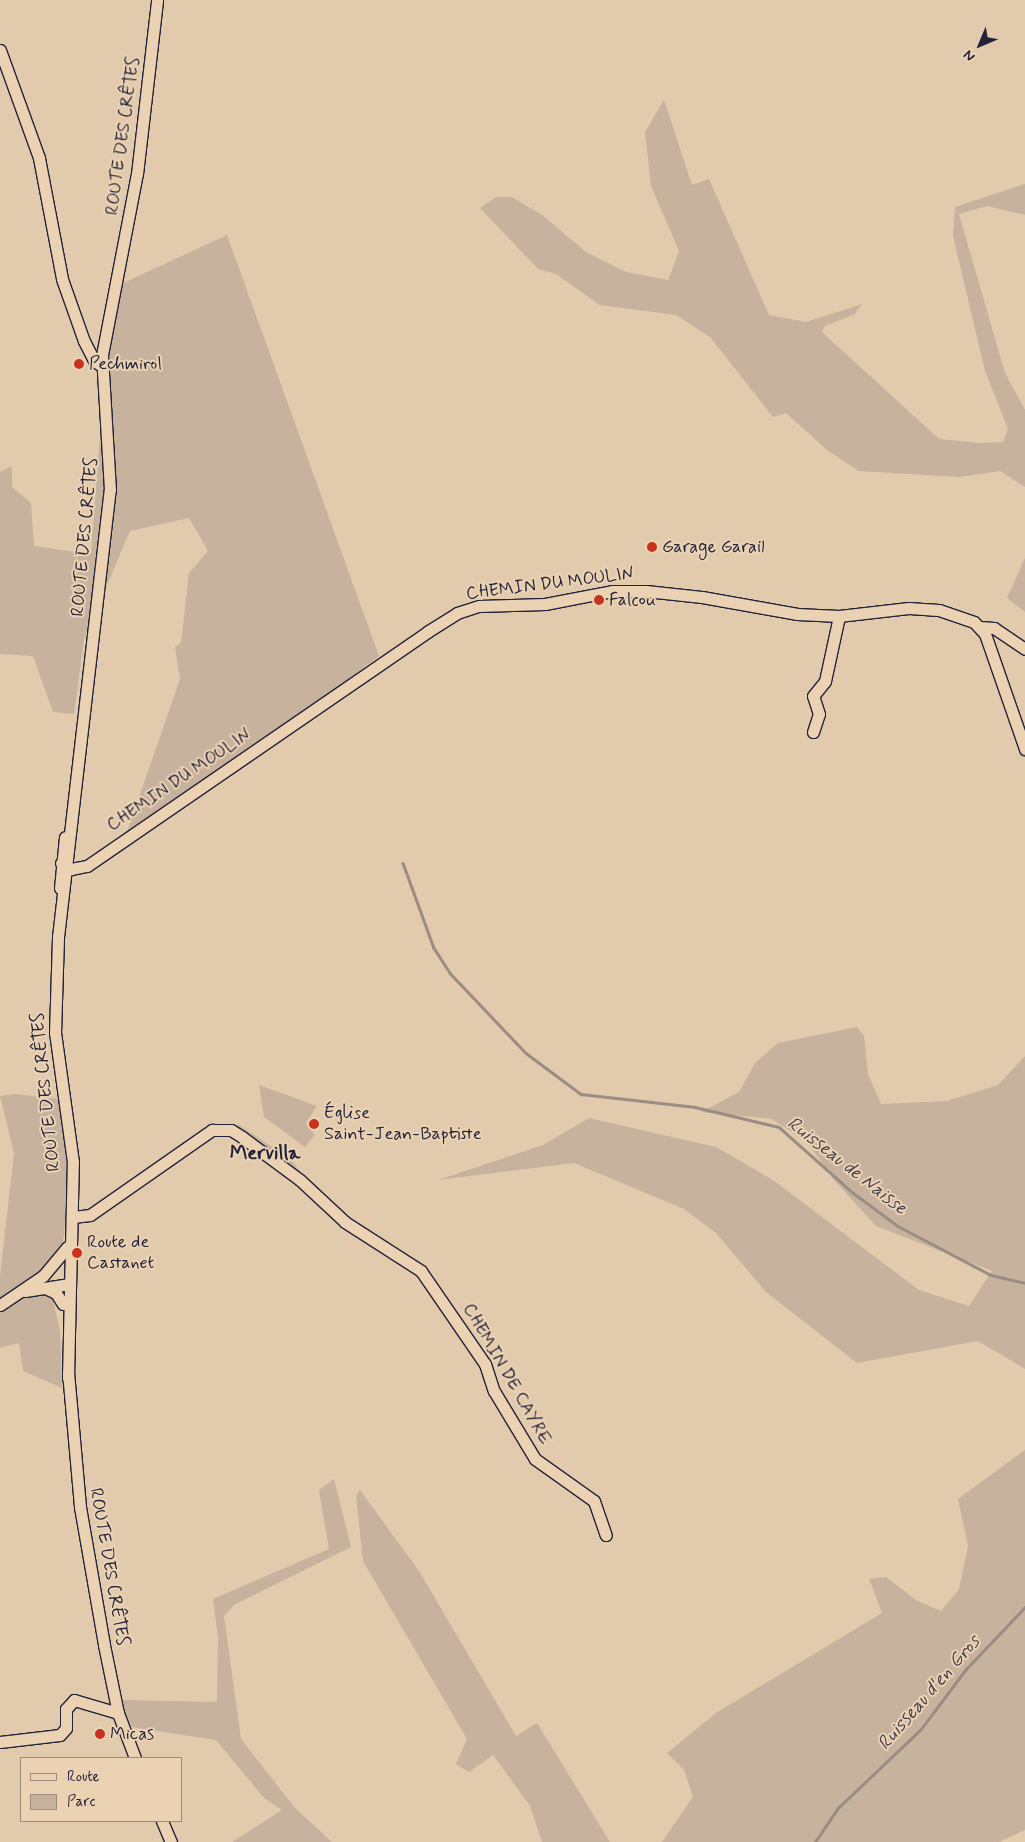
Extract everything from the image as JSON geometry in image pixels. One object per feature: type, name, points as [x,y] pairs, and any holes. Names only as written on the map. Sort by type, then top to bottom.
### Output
[{"type":"street","name":"ROUTE DES CRÊTES","points":[[135,1757],[118,1713],[80,1507],[63,1304],[73,1217],[73,1162],[55,1033],[66,862],[110,490],[110,442],[102,366],[142,138],[157,0]]},
{"type":"street","points":[[0,50],[38,158],[62,279],[84,342],[94,360],[102,366]]},
{"type":"street","name":"CHEMIN DU MOULIN","points":[[66,862],[77,869],[93,860],[427,632],[473,607],[545,604],[612,591],[646,591],[710,598],[797,614],[839,616],[928,609],[964,617],[980,627],[994,628],[1025,649]]},
{"type":"street","points":[[813,732],[819,714],[813,696],[825,681],[839,616]]},
{"type":"street","points":[[980,627],[989,644],[1025,749]]},
{"type":"street","name":"CHEMIN DE CAYRE","points":[[73,1217],[90,1215],[174,1154],[212,1130],[226,1129],[242,1137],[300,1180],[345,1222],[422,1271],[485,1364],[494,1391],[535,1459],[594,1502],[606,1535]]},
{"type":"street","name":"ROUTE DES CRÊTES","points":[[68,1378],[65,1284],[67,1247],[73,1217]]},
{"type":"street","points":[[0,1305],[42,1276],[67,1247]]},
{"type":"street","points":[[42,1276],[65,1284]]},
{"type":"street","points":[[18,1293],[65,1284]]},
{"type":"street","points":[[45,1288],[56,1293],[63,1304]]},
{"type":"street","points":[[0,1742],[60,1735],[66,1728],[66,1709],[74,1700],[118,1713]]},
{"type":"street","points":[[162,1822],[171,1842]]},
{"type":"green space","points":[[664,100],[692,185],[709,179],[769,315],[806,322],[862,304],[855,314],[825,326],[822,332],[939,439],[980,443],[1003,442],[1008,429],[985,371],[953,236],[955,207],[1025,184],[1025,215],[987,206],[959,214],[1005,373],[1025,410],[1025,487],[1000,471],[960,477],[859,471],[827,450],[786,413],[773,417],[710,337],[676,315],[600,305],[556,274],[538,269],[480,208],[496,197],[512,197],[542,215],[586,252],[626,272],[668,280],[679,251],[651,186],[645,132]]},
{"type":"green space","points":[[227,235],[379,656],[296,718],[295,726],[134,843],[127,832],[180,679],[175,647],[181,643],[189,573],[208,551],[189,518],[130,531],[84,639],[74,714],[53,712],[33,656],[0,654],[0,472],[12,466],[12,487],[31,503],[34,546],[91,554],[107,343],[119,285]]},
{"type":"green space","points":[[1025,558],[1025,612],[1007,598]]},
{"type":"green space","points":[[857,1027],[864,1036],[868,1074],[881,1104],[947,1101],[998,1085],[1025,1056],[1025,1369],[978,1341],[857,1363],[766,1292],[716,1233],[684,1209],[574,1163],[438,1180],[543,1145],[589,1118],[716,1147],[773,1180],[919,1290],[969,1306],[992,1271],[876,1226],[834,1180],[808,1143],[772,1119],[701,1112],[739,1092],[755,1063],[778,1043]]},
{"type":"green space","points":[[259,1085],[317,1106],[306,1123],[315,1135],[305,1147],[264,1117]]},
{"type":"green space","points":[[15,1094],[59,1099],[64,1129],[68,1178],[63,1246],[10,1302],[41,1293],[52,1297],[60,1330],[62,1388],[23,1371],[19,1343],[0,1348],[0,1276],[14,1153],[0,1096]]},
{"type":"green space","points":[[239,1125],[290,1159],[300,1171],[298,1173],[235,1127]]},
{"type":"green space","points":[[1025,1450],[1025,1830],[999,1842],[662,1842],[693,1797],[684,1770],[667,1753],[716,1713],[882,1613],[869,1579],[886,1577],[916,1600],[941,1611],[959,1589],[968,1546],[958,1499]]},
{"type":"green space","points":[[334,1479],[351,1547],[234,1605],[224,1616],[241,1739],[295,1808],[332,1842],[232,1842],[282,1810],[264,1798],[216,1740],[131,1727],[119,1700],[217,1702],[218,1637],[213,1599],[329,1549],[319,1490]]},
{"type":"green space","points":[[360,1490],[419,1571],[516,1736],[537,1723],[610,1842],[542,1842],[530,1806],[493,1755],[469,1772],[456,1764],[467,1739],[363,1561],[356,1496]]},
{"type":"waterway","name":"Ruisseau de Naisse","points":[[403,863],[434,948],[450,973],[526,1053],[581,1094],[695,1107],[779,1127],[852,1192],[898,1226],[991,1275],[1025,1283]]},
{"type":"waterway","name":"Ruisseau d'en Gros","points":[[815,1842],[837,1809],[921,1729],[966,1669],[1025,1607]]},
{"type":"place","name":"Pechmirol","points":[[79,364]]},
{"type":"place","name":"Garage Garail","points":[[652,547]]},
{"type":"place","name":"Falcou","points":[[599,600]]},
{"type":"place","name":"Église Saint-Jean-Baptiste","points":[[314,1124]]},
{"type":"place","name":"Route de Castanet","points":[[77,1253]]},
{"type":"place","name":"Micas","points":[[100,1734]]},
{"type":"district","name":"Mervilla","points":[[265,1153]]}]
